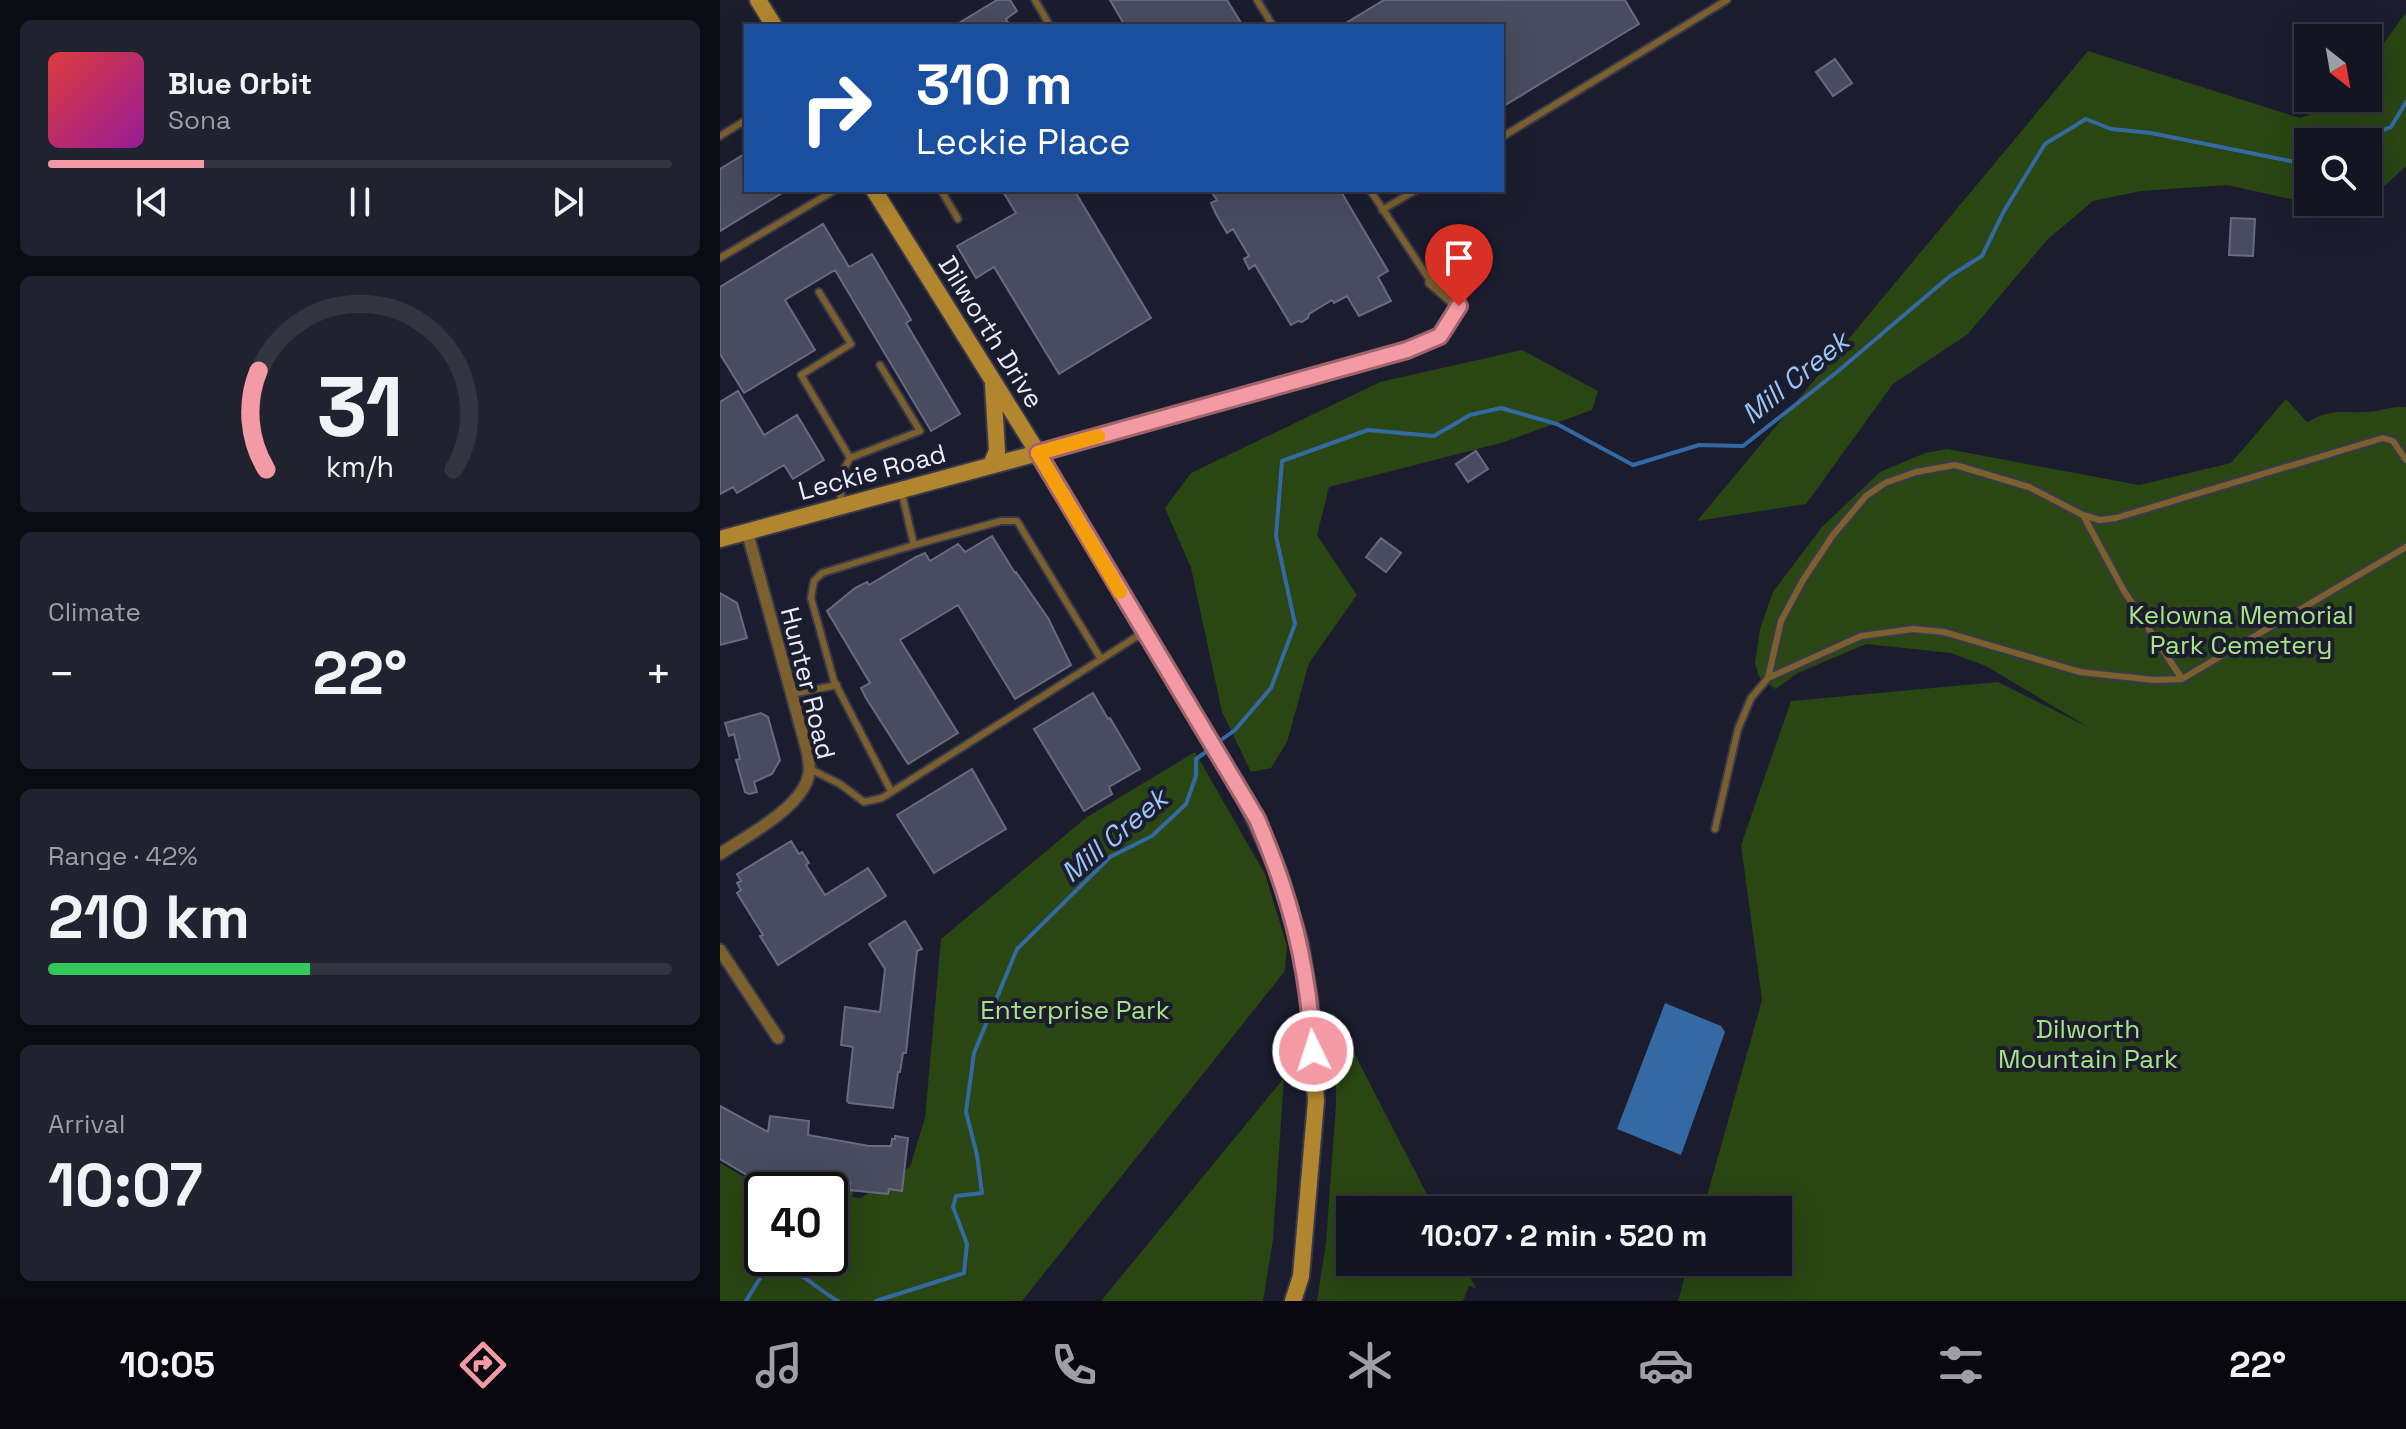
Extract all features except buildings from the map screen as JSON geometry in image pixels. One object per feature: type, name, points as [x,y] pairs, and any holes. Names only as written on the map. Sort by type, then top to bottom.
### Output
[{"type":"main road","points":[[758,0],[773,24]]},
{"type":"main road","name":"Dilworth Drive","points":[[875,192],[1038,453],[1208,736],[1257,819],[1278,870],[1300,943],[1307,985],[1316,1101],[1301,1276],[1293,1301]]},
{"type":"main road","points":[[991,465],[997,451],[993,382]]},
{"type":"main road","name":"Leckie Road","points":[[720,539],[1038,453]]},
{"type":"street","points":[[1038,453],[1407,350],[1440,336],[1459,306],[1431,282]]},
{"type":"street","name":"Hunter Road","points":[[720,854],[780,813],[800,795],[809,774],[808,754],[747,531]]},
{"type":"street","points":[[720,950],[778,1038]]},
{"type":"lane","points":[[1035,0],[1049,24]]},
{"type":"lane","points":[[1257,0],[1272,24]]},
{"type":"lane","points":[[1504,136],[1727,0]]},
{"type":"lane","points":[[720,136],[744,121]]},
{"type":"lane","points":[[720,258],[832,192]]},
{"type":"lane","points":[[942,192],[958,219]]},
{"type":"lane","points":[[1371,192],[1431,282]]},
{"type":"lane","points":[[1382,210],[1413,192]]},
{"type":"lane","points":[[819,292],[851,344],[801,375],[850,458]]},
{"type":"lane","points":[[840,506],[843,471],[850,458],[920,431],[880,365]]},
{"type":"lane","points":[[1768,678],[1781,621],[1833,535],[1866,496],[1885,483],[1916,472],[1955,465],[2029,487],[2083,515],[2100,520],[2116,518],[2383,438],[2393,441],[2406,460]]},
{"type":"lane","points":[[901,489],[914,545]]},
{"type":"lane","points":[[2083,515],[2124,591],[2182,679]]},
{"type":"lane","points":[[891,791],[837,685],[811,598],[814,581],[822,573],[1001,521],[1017,521],[1101,659]]},
{"type":"lane","points":[[1715,829],[1738,729],[1751,698],[1768,678],[1861,636],[1913,629],[1944,632],[2080,672],[2154,680],[2182,679],[2406,547]]},
{"type":"lane","points":[[809,769],[840,784],[864,802],[882,798],[1144,632]]},
{"type":"lane","points":[[792,694],[837,685]]},
{"type":"green space","points":[[2406,13],[2406,166],[2382,188],[2382,128],[2294,128],[2294,200],[2227,185],[2141,191],[2093,201],[2047,240],[1968,334],[1893,384],[1806,504],[1697,521],[2088,51],[2300,118],[2317,112],[2382,112],[2382,45]]},
{"type":"green space","points":[[1522,350],[1598,391],[1592,410],[1501,443],[1329,487],[1317,535],[1357,595],[1309,663],[1287,742],[1271,768],[1251,772],[1222,712],[1191,568],[1165,508],[1191,473],[1380,382]]},
{"type":"green space","points":[[2286,399],[2307,422],[2330,413],[2406,407],[2406,1301],[1678,1301],[1685,1276],[1792,1276],[1792,1196],[1707,1196],[1762,1000],[1741,845],[1791,701],[1998,682],[2088,727],[1986,666],[1951,653],[1866,644],[1798,673],[1775,689],[1759,677],[1755,663],[1760,629],[1773,592],[1822,527],[1880,472],[1925,453],[1947,449],[2139,485],[2231,463]]},
{"type":"green space","name":"Enterprise Park","points":[[1195,752],[1265,874],[1287,946],[1285,971],[1022,1301],[720,1301],[720,1163],[744,1177],[744,1276],[848,1276],[848,1190],[853,1191],[852,1197],[861,1198],[910,1167],[925,1118],[941,939],[1087,817]]},
{"type":"green space","points":[[1335,1016],[1428,1196],[1336,1196],[1336,1276],[1470,1276],[1476,1288],[1469,1286],[1463,1301],[1317,1301],[1326,1243],[1336,1104]]},
{"type":"green space","points":[[1284,1078],[1273,1239],[1263,1301],[1101,1301]]},
{"type":"water","points":[[1665,1003],[1721,1026],[1725,1032],[1681,1155],[1617,1129]]},
{"type":"waterway","name":"Mill Creek","points":[[2382,131],[2391,127],[2406,102]]},
{"type":"waterway","name":"Mill Creek","points":[[1217,743],[1235,730],[1271,688],[1295,624],[1276,536],[1282,461],[1368,430],[1434,436],[1470,415],[1501,408],[1557,424],[1633,465],[1699,445],[1743,446],[1837,372],[1950,276],[1982,256],[2004,211],[2045,144],[2086,119],[2111,129],[2151,133],[2294,162]]},
{"type":"waterway","name":"Mill Creek","points":[[876,1301],[964,1273],[967,1244],[953,1207],[956,1196],[982,1193],[977,1155],[966,1112],[974,1053],[1017,949],[1110,857],[1152,836],[1186,804],[1196,776],[1196,759],[1210,749]]},
{"type":"waterway","name":"Mill Creek","points":[[746,1301],[762,1275],[776,1272],[803,1277],[838,1301]]},
{"type":"slow traffic","points":[[1098,436],[1038,453],[1120,592]]},
{"type":"route","points":[[1313,1051],[1310,1004],[1300,943],[1278,870],[1257,819],[1038,453],[1407,350],[1440,336],[1459,306]]},
{"type":"park label","name":"Kelowna Memorial Park Cemetery","points":[[2241,630]]},
{"type":"park label","name":"Dilworth Mountain Park","points":[[2088,1044]]}]
